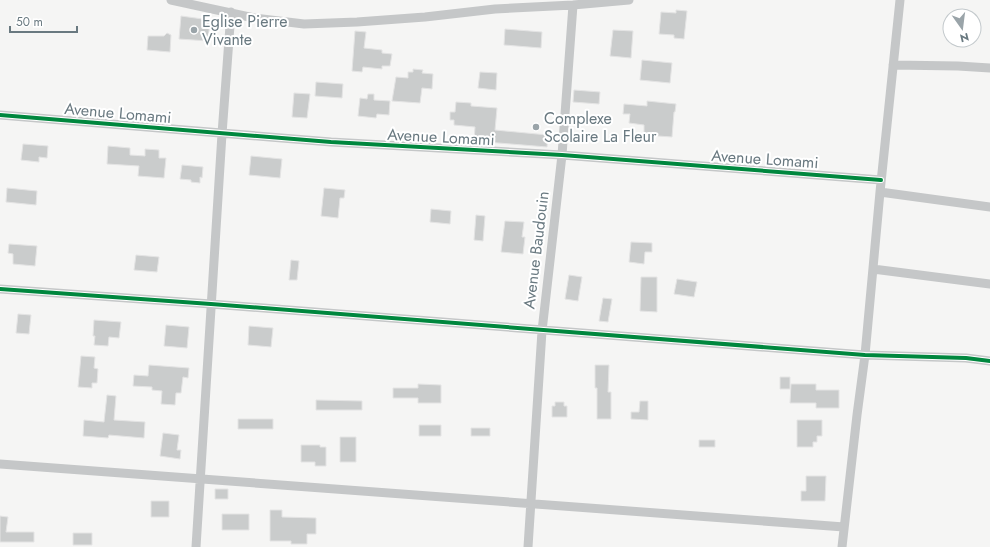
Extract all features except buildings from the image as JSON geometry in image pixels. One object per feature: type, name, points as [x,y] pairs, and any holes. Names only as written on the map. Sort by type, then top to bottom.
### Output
[{"type":"street","points":[[171,0],[254,18],[304,24],[425,17],[495,9],[573,5],[629,0]]},
{"type":"street","points":[[842,547],[865,355],[881,180],[900,0]]},
{"type":"street","name":"Avenue Baudouin","points":[[528,547],[542,331],[562,155],[573,5]]},
{"type":"street","points":[[196,547],[231,12]]},
{"type":"street","points":[[893,65],[990,68]]},
{"type":"street","name":"Avenue Lomami","points":[[0,115],[222,134],[331,142],[562,155],[881,180]]},
{"type":"street","points":[[880,192],[990,207]]},
{"type":"street","points":[[873,269],[990,284]]},
{"type":"street","points":[[0,289],[865,355],[966,358],[990,361]]},
{"type":"street","points":[[0,464],[844,527]]},
{"type":"cycle path","points":[[0,115],[331,142],[562,155],[881,180]]},
{"type":"cycle path","points":[[0,289],[865,355],[966,358],[990,361]]},
{"type":"place","name":"Eglise Pierre Vivante","points":[[194,30]]},
{"type":"place","name":"Complexe Scolaire La Fleur","points":[[536,127]]}]
